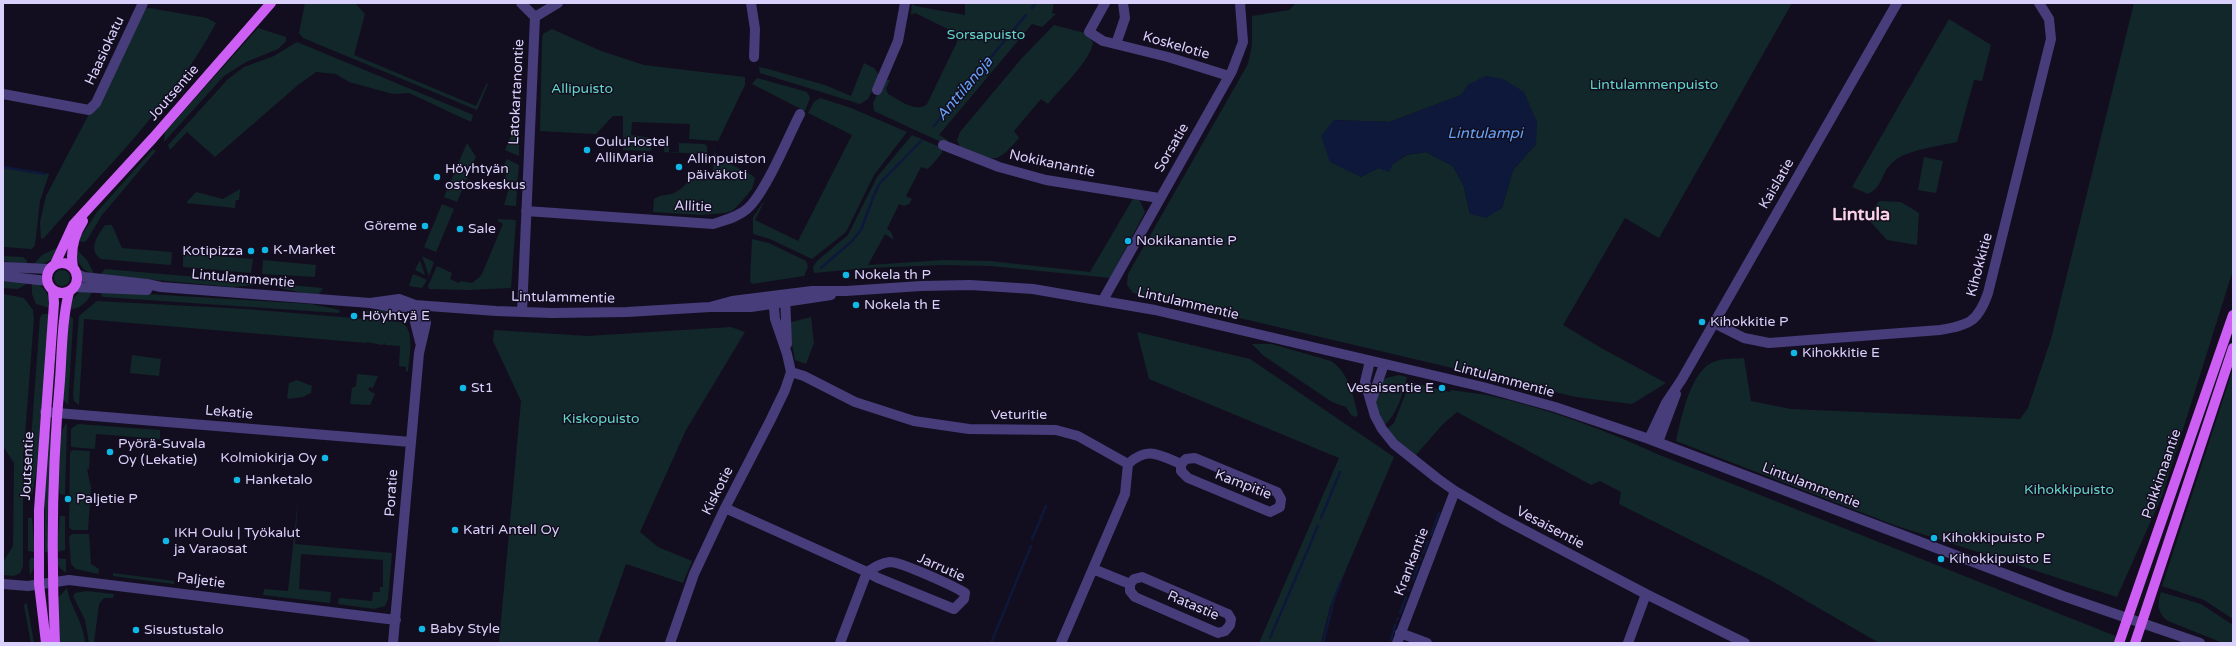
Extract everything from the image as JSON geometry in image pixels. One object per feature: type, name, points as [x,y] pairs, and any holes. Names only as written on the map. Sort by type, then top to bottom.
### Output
[{"type":"main road","name":"Joutsentie","points":[[52,266],[73,226],[271,3]]},
{"type":"main road","name":"Joutsentie","points":[[75,271],[71,257],[75,237],[98,199]]},
{"type":"main road","points":[[66,263],[75,271],[72,289],[61,294],[53,291],[47,281],[52,266],[66,263]]},
{"type":"main road","name":"Joutsentie","points":[[55,643],[52,581],[53,476],[57,413],[72,289]]},
{"type":"main road","name":"Joutsentie","points":[[46,643],[39,584],[39,503],[54,303],[53,291]]},
{"type":"main road","name":"Poikkimaantie","points":[[2119,643],[2126,618],[2233,315]]},
{"type":"main road","name":"Poikkimaantie","points":[[2135,643],[2233,348]]},
{"type":"street","name":"Haasiokatu","points":[[3,94],[89,110],[96,103],[143,3]]},
{"type":"street","points":[[521,3],[535,17],[558,3]]},
{"type":"street","points":[[751,3],[755,29],[754,57]]},
{"type":"street","points":[[877,90],[898,41],[905,3]]},
{"type":"street","name":"Koskelotie","points":[[1104,3],[1089,32],[1103,41],[1229,76]]},
{"type":"street","points":[[1116,44],[1125,18],[1123,3]]},
{"type":"street","name":"Sorsatie","points":[[1103,300],[1229,76],[1243,42],[1240,3]]},
{"type":"street","name":"Kaislatie","points":[[1653,441],[1682,379],[1897,3]]},
{"type":"street","name":"Kihokkitie","points":[[1714,322],[1744,338],[1769,343],[1940,330],[1964,326],[1976,318],[1983,309],[1988,293],[2051,39],[2050,19],[2039,3]]},
{"type":"street","name":"Latokartanontie","points":[[522,312],[535,17]]},
{"type":"street","name":"Allitie","points":[[526,211],[713,224],[731,218],[748,208],[759,194],[800,114]]},
{"type":"street","name":"Nokikanantie","points":[[943,145],[999,167],[1046,180],[1159,198]]},
{"type":"street","points":[[3,267],[52,266]]},
{"type":"street","name":"Lintulammentie","points":[[75,271],[84,277],[161,287],[370,303],[399,299],[419,305],[522,312],[627,312],[710,307],[751,307],[785,299],[813,299],[846,291],[921,286],[970,286],[1033,289],[1103,300],[1149,309],[1384,364],[1555,407],[1653,441],[2126,618],[2200,643]]},
{"type":"street","points":[[3,276],[47,281]]},
{"type":"street","name":"Lintulammentie","points":[[72,289],[148,290],[161,287]]},
{"type":"street","points":[[785,299],[787,354]]},
{"type":"street","points":[[773,301],[775,319],[787,354],[791,372]]},
{"type":"street","name":"Poratie","points":[[393,643],[420,344],[415,322],[419,305]]},
{"type":"street","name":"Vesaisentie","points":[[1370,361],[1365,382],[1375,416],[1394,444],[1456,491],[1504,519],[1646,594],[1745,643]]},
{"type":"street","points":[[1371,402],[1384,364]]},
{"type":"street","name":"Veturitie","points":[[791,372],[804,376],[855,402],[914,422],[969,429],[1056,430],[1078,436],[1128,464]]},
{"type":"street","name":"Kiskotie","points":[[670,643],[694,574],[725,508],[785,390],[791,372]]},
{"type":"street","name":"Lekatie","points":[[45,412],[411,442]]},
{"type":"street","name":"Kampitie","points":[[1128,464],[1138,455],[1147,452],[1160,455],[1180,464],[1182,471],[1188,478],[1270,512],[1280,507],[1281,498],[1277,492],[1195,458],[1186,459],[1180,464]]},
{"type":"street","points":[[1061,643],[1125,494],[1128,464]]},
{"type":"street","name":"Krankantie","points":[[1399,638],[1456,491]]},
{"type":"street","name":"Jarrutie","points":[[725,508],[878,578],[954,609],[964,599],[965,593],[954,586],[892,562],[879,565],[867,572]]},
{"type":"street","points":[[1093,569],[1130,584]]},
{"type":"street","points":[[840,643],[867,572]]},
{"type":"street","name":"Ratastie","points":[[1142,577],[1228,614],[1231,619],[1230,625],[1225,631],[1218,633],[1135,597],[1130,592],[1130,584],[1134,579],[1142,577]]},
{"type":"street","name":"Paljetie","points":[[3,584],[21,586],[52,581],[73,580],[396,620]]},
{"type":"street","points":[[1628,643],[1646,594]]},
{"type":"street","points":[[1399,638],[1427,643]]},
{"type":"green space","points":[[305,3],[355,3],[365,14],[354,55],[476,106],[487,83],[488,84],[477,110],[303,38],[299,33]]},
{"type":"green space","name":"Sorsapuisto","points":[[965,3],[1054,3],[1052,13],[1056,14],[1042,27],[1032,24],[939,135],[948,140],[946,142],[941,142],[874,111],[873,103],[884,80],[890,80],[886,89],[888,94],[907,105],[912,107],[923,107],[927,104],[957,42],[957,35],[954,32],[915,13],[911,15],[912,4],[915,6],[965,15]]},
{"type":"green space","name":"Lintulammenpuisto","points":[[1296,3],[1792,3],[1659,238],[1625,218],[1563,325],[1603,349],[1666,383],[1632,404],[1576,397],[1133,293],[1127,285],[1128,274],[1248,64],[1252,45],[1252,16],[1289,10]],"holes":[[[1469,84],[1536,144],[1513,170],[1502,208],[1470,214],[1464,187],[1453,166],[1426,152],[1407,155],[1393,164],[1378,168],[1360,177],[1334,120],[1390,122],[1461,95]]]},
{"type":"green space","name":"Kihokkipuisto","points":[[2134,3],[2233,3],[2233,270],[2162,496],[2117,597],[1894,525],[1676,441],[1688,395],[1694,383],[1707,365],[1723,359],[1744,358],[1751,401],[1791,409],[2020,419],[2028,408],[2051,339]]},
{"type":"green space","points":[[149,8],[207,18],[216,23],[199,53],[159,109],[44,238],[41,239],[40,222],[46,196],[144,9]]},
{"type":"green space","points":[[1949,19],[1991,45],[1982,81],[1974,80],[1957,142],[1922,149],[1898,159],[1888,167],[1877,187],[1868,194],[1852,187]]},
{"type":"green space","points":[[1054,25],[1085,33],[1093,42],[1087,57],[1081,65],[1048,104],[1041,99],[1014,131],[1019,138],[999,157],[987,158],[960,147],[957,140],[960,132],[1022,58]]},
{"type":"green space","points":[[258,28],[286,37],[286,41],[278,49],[246,62],[224,76],[164,142],[165,132]]},
{"type":"green space","name":"Allipuisto","points":[[552,29],[601,51],[644,65],[745,77],[745,85],[718,141],[689,139],[690,124],[632,122],[631,135],[652,138],[651,151],[623,150],[623,116],[613,116],[596,134],[540,131],[542,41],[543,34]]},
{"type":"green space","points":[[297,42],[471,114],[473,116],[471,122],[409,93],[393,94],[349,82],[336,74],[316,72],[298,85],[215,157],[187,132],[170,150],[168,145],[228,79],[244,67],[274,56]]},
{"type":"green space","points":[[864,63],[874,68],[880,76],[868,99],[860,104],[760,73],[759,67],[825,85],[851,96]]},
{"type":"green space","points":[[757,78],[807,92],[810,98],[805,111],[752,84]]},
{"type":"green space","points":[[820,98],[851,108],[907,132],[874,175],[846,232],[812,259],[770,239],[753,234],[753,217],[765,200],[755,220],[798,241],[852,135],[808,113],[814,102]]},
{"type":"green space","points":[[513,131],[519,132],[519,156],[505,150]]},
{"type":"green space","points":[[912,135],[942,148],[942,153],[927,169],[921,167],[906,196],[912,199],[909,204],[904,206],[899,204],[887,229],[891,232],[894,240],[885,234],[868,265],[944,260],[990,261],[1090,272],[1134,197],[1140,201],[1145,212],[1110,278],[990,266],[944,265],[867,268],[814,273],[813,267],[817,261],[848,235],[877,177]]},
{"type":"green space","points":[[665,138],[670,138],[669,152],[679,152],[679,143],[704,144],[707,146],[707,154],[664,152]]},
{"type":"green space","points":[[467,143],[476,157],[471,168],[458,164]]},
{"type":"green space","points":[[715,145],[715,153],[719,158],[755,178],[752,189],[741,202],[732,211],[725,213],[701,215],[653,212],[654,199],[674,193],[686,185],[691,178],[695,176],[699,175],[717,181],[719,177],[713,172]]},
{"type":"green space","points":[[153,149],[156,151],[102,215],[87,240],[85,242],[78,241],[97,212]]},
{"type":"green space","points":[[1924,157],[1943,161],[1936,193],[1918,190]]},
{"type":"green space","points":[[507,159],[519,165],[517,185],[505,179],[506,175],[502,169]]},
{"type":"green space","points":[[3,166],[49,174],[40,201],[35,245],[32,249],[3,247]]},
{"type":"green space","points":[[456,169],[469,174],[457,202],[444,197]]},
{"type":"green space","points":[[509,188],[517,191],[516,206],[504,205]]},
{"type":"green space","points":[[240,189],[239,200],[236,200],[235,208],[186,203],[196,192],[223,199]]},
{"type":"green space","points":[[1879,201],[1901,202],[1919,213],[1917,245],[1887,240],[1867,218]]},
{"type":"green space","points":[[442,204],[454,209],[436,252],[424,247]]},
{"type":"green space","points":[[498,219],[516,220],[511,288],[468,290],[429,289],[428,286],[437,266],[452,273],[450,279],[459,283],[461,281],[472,283],[481,276],[503,224],[498,221]]},
{"type":"green space","points":[[105,225],[112,225],[122,248],[172,252],[171,265],[101,259],[97,255],[94,247],[97,238]]},
{"type":"green space","points":[[752,239],[769,243],[806,261],[808,267],[804,276],[752,284],[750,281]]},
{"type":"green space","points":[[59,247],[55,255],[50,260],[43,263],[34,264],[42,255]]},
{"type":"green space","points":[[76,249],[87,260],[94,274],[86,271],[80,265],[77,258]]},
{"type":"green space","points":[[183,253],[253,259],[251,273],[183,267]]},
{"type":"green space","points":[[3,256],[23,257],[27,261],[27,265],[3,261]]},
{"type":"green space","points":[[422,256],[434,262],[429,276]]},
{"type":"green space","points":[[263,260],[316,265],[315,277],[262,274]]},
{"type":"green space","points":[[420,260],[425,275],[415,270]]},
{"type":"green space","points":[[105,269],[254,282],[254,285],[233,287],[100,275]]},
{"type":"green space","points":[[62,270],[68,272],[70,278],[68,284],[62,286],[56,284],[54,278],[56,272]]},
{"type":"green space","points":[[413,274],[427,280],[422,288],[409,286]]},
{"type":"green space","points":[[3,281],[25,281],[25,285],[18,289],[3,288]]},
{"type":"green space","points":[[32,282],[44,289],[48,295],[50,308],[36,304],[32,294]]},
{"type":"green space","points":[[278,284],[323,288],[319,294],[306,294],[277,287]]},
{"type":"green space","points":[[92,290],[84,304],[77,308],[69,309],[72,300],[79,292]]},
{"type":"green space","points":[[99,291],[311,304],[340,310],[339,313],[103,297]]},
{"type":"green space","points":[[3,294],[24,298],[33,310],[34,318],[23,461],[23,566],[20,573],[14,576],[3,575],[3,562],[13,546],[14,463],[3,446]]},
{"type":"green space","points":[[97,301],[246,309],[400,322],[405,325],[410,336],[408,371],[406,372],[406,367],[399,366],[400,346],[385,345],[385,343],[382,345],[367,342],[84,319],[79,405],[74,401],[73,395],[79,316]]},
{"type":"green space","points":[[362,311],[396,311],[394,316],[391,318],[362,315]]},
{"type":"green space","points":[[43,314],[49,314],[37,468],[32,494],[27,494],[40,317]]},
{"type":"green space","points":[[69,315],[73,319],[73,323],[68,405],[62,398]]},
{"type":"green space","points":[[811,317],[814,343],[806,364],[795,360],[788,323]]},
{"type":"green space","name":"Kiskopuisto","points":[[731,327],[745,332],[686,430],[640,532],[658,547],[692,561],[683,583],[626,564],[598,643],[499,643],[521,401],[493,341],[494,330],[587,336]]},
{"type":"green space","points":[[1137,332],[1250,359],[1394,457],[1330,607],[1321,643],[1259,643],[1339,458],[1149,379]]},
{"type":"green space","points":[[1252,344],[1272,344],[1331,361],[1346,378],[1352,392],[1358,415],[1355,417],[1351,415],[1346,407],[1332,402],[1264,356]]},
{"type":"green space","points":[[132,355],[161,359],[159,376],[130,373]]},
{"type":"green space","points":[[2233,369],[2233,619],[2204,600],[2162,586]]},
{"type":"green space","points":[[357,374],[378,376],[373,388],[370,387],[368,390],[375,394],[370,405],[350,404],[352,388],[356,386]]},
{"type":"green space","points":[[1399,375],[1407,377],[1404,390],[1393,416],[1384,426],[1377,408],[1376,394],[1378,387],[1386,378]]},
{"type":"green space","points":[[297,380],[312,386],[311,393],[303,397],[287,399],[289,383]]},
{"type":"green space","points":[[1410,382],[1450,392],[1451,390],[1509,400],[1574,420],[2118,637],[2116,643],[1879,643],[1772,581],[1619,504],[1621,492],[1600,481],[1591,485],[1457,412],[1443,424],[1415,456],[1386,430],[1394,423]]},
{"type":"green space","points":[[67,423],[65,495],[60,494],[58,478],[58,447],[63,429]]},
{"type":"green space","points":[[78,424],[160,430],[160,439],[96,434],[95,449],[71,447],[71,429]]},
{"type":"green space","points":[[51,434],[49,552],[45,552],[45,487],[49,435]]},
{"type":"green space","points":[[72,450],[90,451],[89,469],[87,469],[91,488],[88,530],[72,530],[69,527],[70,453]]},
{"type":"green space","points":[[298,501],[295,544],[392,553],[388,599],[385,606],[374,609],[338,604],[339,598],[372,601],[373,592],[380,592],[380,587],[383,587],[383,560],[301,554],[299,589],[331,592],[330,603],[263,595],[264,589],[288,591]]},
{"type":"green space","points":[[60,516],[65,516],[65,550],[56,552]]},
{"type":"green space","points":[[28,518],[32,518],[35,552],[28,551]]},
{"type":"green space","points":[[72,534],[89,534],[91,564],[99,569],[98,574],[76,569],[71,564],[69,537]]},
{"type":"green space","points":[[31,558],[35,558],[34,568],[30,575],[29,561]]},
{"type":"green space","points":[[56,558],[66,559],[66,573],[59,567]]},
{"type":"green space","points":[[113,573],[174,581],[174,584],[113,576]]},
{"type":"green space","points":[[67,588],[71,602],[80,621],[85,643],[60,643],[58,598]]},
{"type":"green space","points":[[86,591],[114,594],[113,598],[104,598],[99,604],[94,643],[89,643],[85,620],[73,596],[75,593]]},
{"type":"green space","points":[[2161,592],[2201,604],[2233,625],[2233,643],[2223,643],[2168,621],[2164,618],[2159,608]]},
{"type":"green space","points":[[26,602],[34,643],[31,643],[24,606]]},
{"type":"water","name":"Lintulampi","points":[[1486,76],[1503,79],[1524,92],[1537,122],[1536,144],[1513,170],[1502,208],[1486,218],[1470,214],[1464,187],[1453,166],[1426,152],[1406,155],[1393,164],[1389,172],[1378,168],[1361,177],[1330,162],[1321,136],[1334,120],[1390,122],[1461,95],[1469,84]]},
{"type":"waterway","name":"Anttilanoja","points":[[1032,8],[1036,3]]},
{"type":"waterway","name":"Anttilanoja","points":[[934,126],[1026,15]]},
{"type":"waterway","name":"Anttilanoja","points":[[821,268],[852,241],[861,230],[880,183],[921,141]]},
{"type":"waterway","points":[[3,167],[45,174]]},
{"type":"waterway","points":[[1321,518],[1340,472]]},
{"type":"waterway","points":[[1032,539],[1046,506]]},
{"type":"waterway","points":[[1431,535],[1439,513]]},
{"type":"waterway","points":[[1270,638],[1318,526]]},
{"type":"waterway","points":[[1423,553],[1428,541]]},
{"type":"waterway","points":[[991,643],[1031,546]]},
{"type":"waterway","points":[[1413,580],[1418,566]]},
{"type":"waterway","points":[[1323,643],[1335,596],[1341,581]]},
{"type":"waterway","points":[[1400,613],[1406,597]]},
{"type":"waterway","points":[[1391,640],[1395,625]]},
{"type":"place","name":"OuluHostel AlliMaria","points":[[587,150]]},
{"type":"place","name":"Allinpuiston päiväkoti","points":[[679,167]]},
{"type":"place","name":"Höyhtyän ostoskeskus","points":[[437,177]]},
{"type":"place","name":"Göreme","points":[[425,226]]},
{"type":"place","name":"Sale","points":[[460,229]]},
{"type":"place","name":"Nokikanantie P","points":[[1128,241]]},
{"type":"place","name":"K-Market","points":[[265,250]]},
{"type":"place","name":"Kotipizza","points":[[251,251]]},
{"type":"place","name":"Nokela th P","points":[[846,275]]},
{"type":"place","name":"Nokela th E","points":[[856,305]]},
{"type":"place","name":"Höyhtyä E","points":[[354,316]]},
{"type":"place","name":"Kihokkitie P","points":[[1702,322]]},
{"type":"place","name":"Kihokkitie E","points":[[1794,353]]},
{"type":"place","name":"St1","points":[[463,388]]},
{"type":"place","name":"Vesaisentie E","points":[[1442,388]]},
{"type":"place","name":"Pyörä-Suvala Oy (Lekatie)","points":[[110,452]]},
{"type":"place","name":"Kolmiokirja Oy","points":[[325,458]]},
{"type":"place","name":"Hanketalo","points":[[237,480]]},
{"type":"place","name":"Paljetie P","points":[[68,499]]},
{"type":"place","name":"Katri Antell Oy","points":[[455,530]]},
{"type":"place","name":"Kihokkipuisto P","points":[[1934,538]]},
{"type":"place","name":"IKH Oulu | Työkalut ja Varaosat","points":[[166,541]]},
{"type":"place","name":"Kihokkipuisto E","points":[[1941,559]]},
{"type":"place","name":"Baby Style","points":[[422,629]]},
{"type":"place","name":"Sisustustalo","points":[[136,630]]},
{"type":"district","name":"Lintula","points":[[1861,215]]}]
